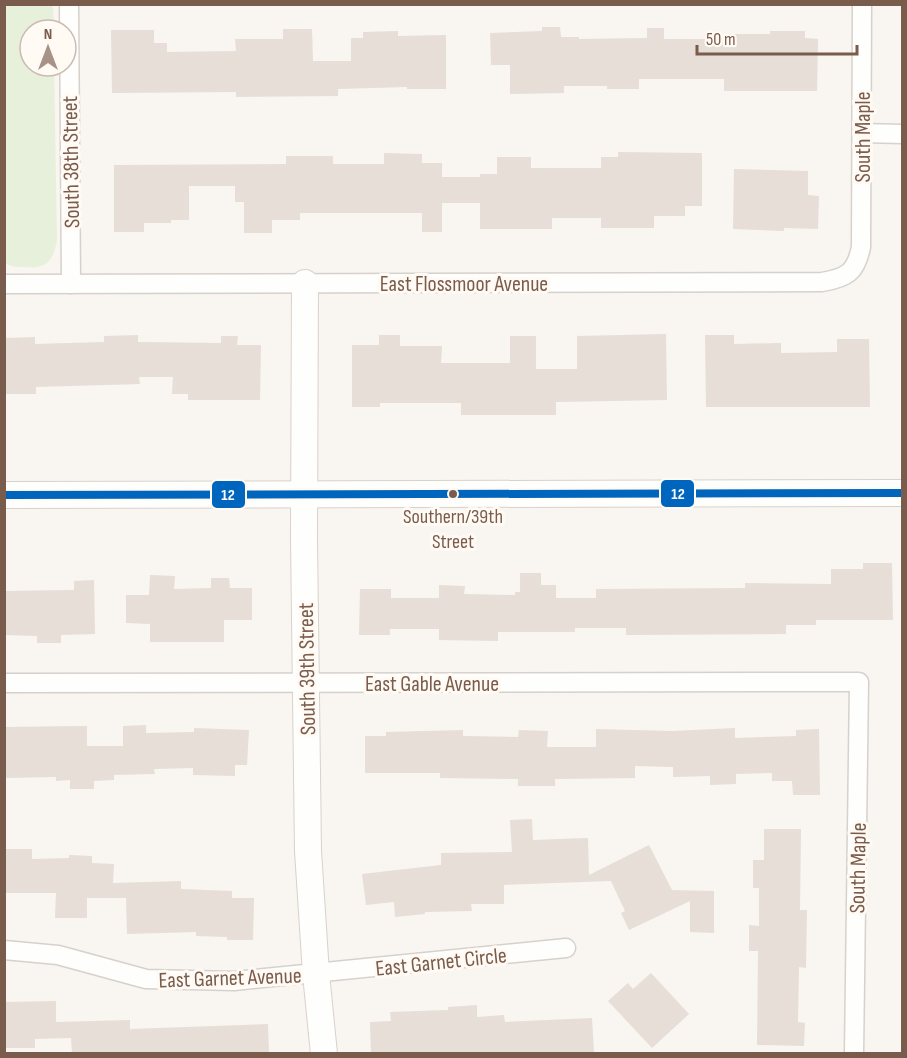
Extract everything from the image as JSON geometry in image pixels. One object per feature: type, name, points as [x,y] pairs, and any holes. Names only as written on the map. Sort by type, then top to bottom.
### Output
[{"type":"main road","name":"South 39th Street","points":[[305,283],[304,495],[308,851],[324,1053]]},
{"type":"main road","points":[[4,495],[903,493]]},
{"type":"street","name":"South 38th Street","points":[[69,4],[71,284]]},
{"type":"street","name":"South Maple","points":[[854,269],[861,247],[862,4]]},
{"type":"street","points":[[862,133],[903,134]]},
{"type":"street","name":"East Flossmoor Avenue","points":[[4,284],[822,282],[846,276],[854,269]]},
{"type":"street","name":"South Maple","points":[[854,1053],[859,682]]},
{"type":"street","name":"East Gable Avenue","points":[[4,683],[859,682]]},
{"type":"street","name":"East Garnet Circle","points":[[316,974],[566,948]]},
{"type":"street","name":"East Garnet Avenue","points":[[4,950],[58,955],[146,979],[234,981],[316,974]]},
{"type":"green space","points":[[4,5],[51,5],[53,18],[18,18],[18,78],[54,78],[57,240],[51,259],[43,265],[16,267],[5,263]]},
{"type":"building","points":[[542,27],[560,27],[561,37],[579,37],[579,39],[647,38],[647,28],[664,28],[664,39],[724,39],[724,34],[805,31],[805,38],[818,39],[817,91],[724,91],[724,79],[639,79],[639,89],[564,86],[564,93],[510,94],[510,65],[491,65],[490,33],[542,31]]},
{"type":"building","points":[[283,29],[312,29],[313,61],[351,61],[351,38],[363,38],[363,32],[398,31],[398,36],[446,35],[446,89],[407,89],[407,87],[338,89],[338,96],[236,97],[236,92],[112,93],[111,30],[154,30],[154,43],[167,43],[167,52],[236,51],[235,39],[283,39]]},
{"type":"building","points":[[618,152],[702,153],[702,206],[685,206],[685,216],[654,216],[654,228],[601,228],[601,218],[552,218],[552,229],[480,229],[480,203],[442,203],[442,232],[422,232],[422,213],[300,213],[300,220],[272,220],[272,233],[244,233],[244,202],[235,202],[235,186],[189,186],[189,220],[144,223],[144,232],[114,232],[114,165],[286,164],[286,156],[333,156],[333,164],[384,164],[384,153],[422,154],[422,163],[442,163],[442,177],[480,177],[480,174],[497,174],[497,157],[531,157],[531,168],[601,168],[601,157],[618,157]]},
{"type":"building","points":[[734,169],[808,171],[808,195],[819,196],[818,229],[784,228],[784,231],[733,229]]},
{"type":"building","points":[[666,334],[667,400],[556,402],[556,415],[461,415],[461,403],[380,403],[380,407],[352,407],[352,345],[379,345],[379,335],[400,335],[400,346],[442,346],[441,363],[510,363],[510,336],[536,336],[536,369],[577,369],[577,336]]},
{"type":"building","points":[[138,335],[138,342],[221,343],[221,336],[238,336],[237,345],[261,345],[260,400],[188,400],[188,394],[172,394],[173,377],[139,377],[140,384],[36,387],[36,394],[4,394],[4,338],[35,337],[35,344],[104,342],[104,336]]},
{"type":"building","points":[[705,335],[734,335],[734,344],[781,343],[781,353],[837,352],[837,339],[869,339],[870,407],[706,407]]},
{"type":"building","points":[[863,563],[892,563],[893,620],[816,620],[816,625],[786,625],[786,634],[626,635],[626,628],[575,628],[575,632],[498,632],[498,641],[439,640],[439,629],[390,629],[390,635],[359,635],[360,589],[391,589],[391,598],[439,598],[439,585],[465,586],[464,594],[515,595],[515,592],[520,592],[520,573],[541,573],[541,585],[556,585],[556,598],[596,598],[596,589],[745,588],[745,583],[831,584],[831,569],[863,569]]},
{"type":"building","points":[[150,575],[175,576],[174,589],[211,588],[211,578],[229,578],[230,588],[252,588],[252,620],[224,620],[224,642],[150,642],[150,624],[126,623],[126,595],[149,595]]},
{"type":"building","points":[[94,580],[95,634],[61,635],[61,643],[37,643],[37,636],[4,635],[4,591],[74,590],[74,581]]},
{"type":"building","points":[[146,725],[146,733],[194,732],[194,728],[249,730],[247,765],[235,765],[235,776],[193,775],[193,768],[154,769],[155,774],[114,775],[114,780],[94,781],[94,789],[70,789],[70,780],[56,781],[56,777],[4,778],[4,727],[87,726],[87,746],[123,746],[123,726]]},
{"type":"building","points":[[735,728],[735,738],[796,736],[796,730],[819,729],[820,795],[793,795],[792,781],[772,781],[772,773],[736,774],[736,784],[710,785],[710,776],[673,777],[673,767],[635,766],[635,778],[555,779],[555,786],[518,786],[518,779],[440,778],[440,773],[365,773],[365,736],[386,736],[386,732],[463,730],[463,736],[518,737],[519,730],[548,731],[547,747],[596,747],[596,729],[672,731]]},
{"type":"building","points":[[532,819],[533,840],[588,838],[589,875],[649,845],[672,890],[714,891],[714,933],[690,932],[690,901],[629,930],[621,913],[625,911],[611,881],[504,885],[504,904],[471,904],[472,911],[425,912],[425,914],[395,917],[394,902],[366,905],[362,874],[441,865],[441,853],[512,852],[510,820]]},
{"type":"building","points":[[764,829],[801,829],[800,910],[807,910],[806,968],[799,967],[798,1022],[805,1023],[804,1046],[757,1045],[758,951],[749,951],[749,925],[759,926],[759,888],[753,888],[753,860],[764,860]]},
{"type":"building","points":[[4,849],[32,849],[32,859],[69,858],[69,855],[92,856],[92,863],[114,864],[113,883],[181,881],[181,889],[232,891],[232,898],[254,898],[253,940],[227,940],[227,937],[196,936],[196,932],[127,934],[126,898],[87,898],[87,918],[55,918],[56,893],[4,893]]},
{"type":"building","points":[[651,973],[689,1014],[652,1048],[608,1001],[628,983],[633,989]]},
{"type":"building","points":[[56,1001],[56,1022],[130,1020],[130,1029],[268,1024],[269,1053],[72,1053],[71,1038],[35,1039],[35,1048],[4,1048],[4,1002]]},
{"type":"building","points":[[477,1005],[477,1017],[504,1015],[505,1022],[592,1018],[594,1053],[371,1053],[370,1022],[391,1021],[390,1012],[448,1010],[448,1007]]},
{"type":"transit line","name":"12","points":[[4,495],[902,493]]},
{"type":"place","name":"Southern/39th Street","points":[[453,494]]}]
